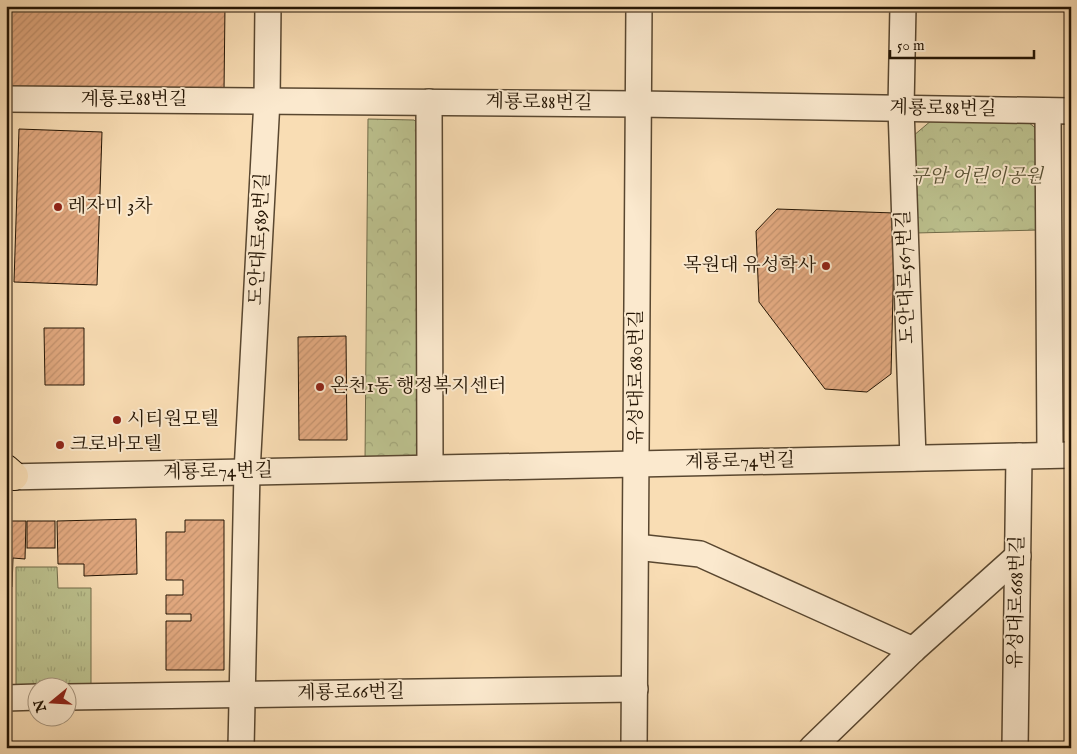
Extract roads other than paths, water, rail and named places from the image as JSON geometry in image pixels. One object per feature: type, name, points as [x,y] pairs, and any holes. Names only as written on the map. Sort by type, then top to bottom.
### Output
[{"type":"street","name":"도안대로589번길","points":[[241,748],[247,472],[267,100],[268,6]]},
{"type":"street","name":"유성대로680번길","points":[[634,748],[639,6]]},
{"type":"street","name":"도안대로567번길","points":[[903,6],[901,108],[913,458]]},
{"type":"street","name":"계룡로88번길","points":[[6,99],[638,104],[1059,111]]},
{"type":"street","points":[[430,102],[430,468]]},
{"type":"street","name":"계룡로74번길","points":[[9,474],[247,472],[1060,455],[1059,111]]},
{"type":"street","name":"유성대로668번길","points":[[1015,748],[1019,456]]},
{"type":"street","points":[[636,547],[700,554],[913,650]]},
{"type":"street","points":[[812,748],[913,650],[1018,556]]},
{"type":"street","name":"계룡로66번길","points":[[78,697],[635,689]]},
{"type":"street","points":[[6,698],[28,697]]},
{"type":"place","name":"레자미 3차","points":[[58,207]]},
{"type":"place","name":"목원대 유성학사","points":[[826,266]]},
{"type":"place","name":"온천1동 행정복지센터","points":[[320,387]]},
{"type":"place","name":"시티원모텔","points":[[117,420]]},
{"type":"place","name":"크로바모텔","points":[[60,445]]},
{"type":"park label","name":"구암 어린이공원","points":[[977,177]]}]
